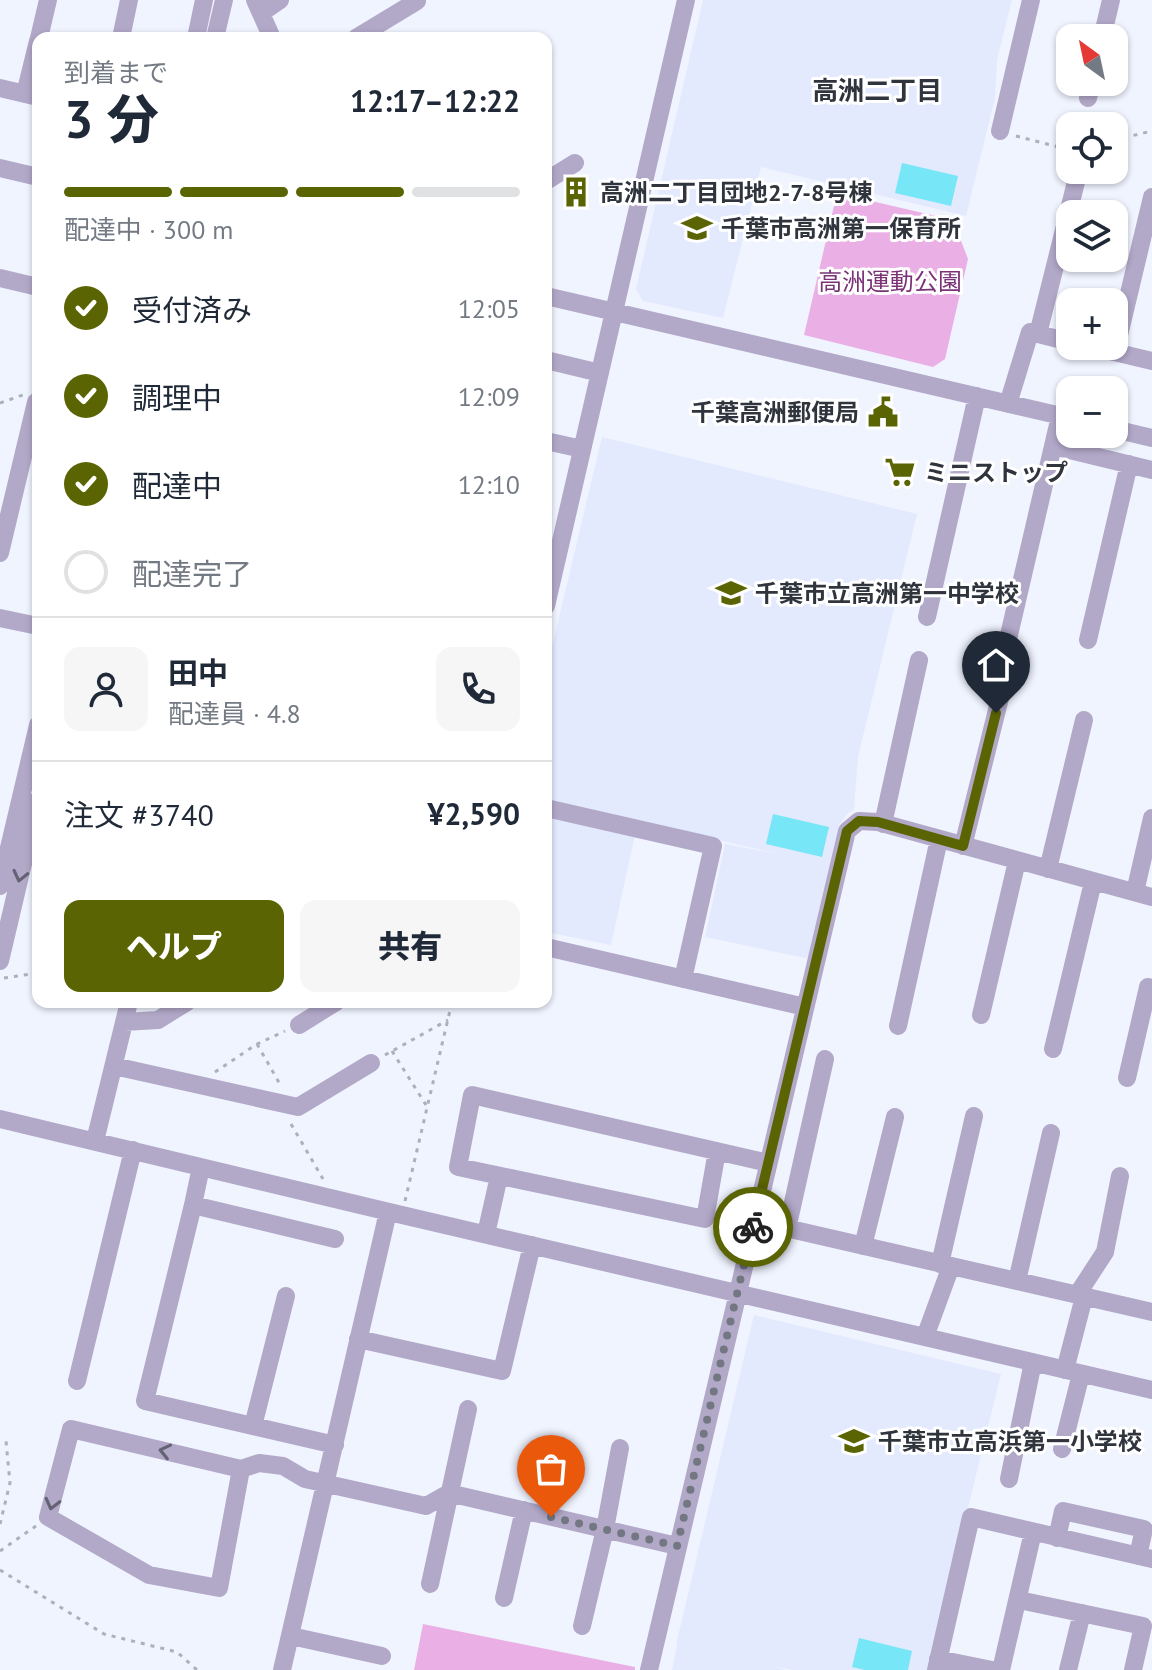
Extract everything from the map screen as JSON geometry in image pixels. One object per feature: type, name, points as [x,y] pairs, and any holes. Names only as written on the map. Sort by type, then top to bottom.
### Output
[{"type":"street","points":[[40,32],[48,0]]},
{"type":"street","points":[[122,32],[129,0]]},
{"type":"street","points":[[197,32],[204,0]]},
{"type":"street","points":[[216,32],[224,0]]},
{"type":"street","points":[[269,32],[258,6],[280,0]]},
{"type":"street","points":[[552,560],[582,449],[686,0]]},
{"type":"street","points":[[1000,131],[1031,0]]},
{"type":"street","points":[[1105,24],[1111,0]]},
{"type":"street","points":[[366,32],[417,1]]},
{"type":"street","points":[[0,88],[32,95]]},
{"type":"street","points":[[552,177],[575,163]]},
{"type":"street","points":[[0,168],[32,176]]},
{"type":"street","points":[[1038,334],[1076,184]]},
{"type":"street","points":[[1128,298],[1152,197]]},
{"type":"street","points":[[0,278],[32,286]]},
{"type":"street","points":[[552,298],[1056,415]]},
{"type":"street","points":[[1008,404],[1030,332],[1056,338]]},
{"type":"street","points":[[1128,355],[1152,361]]},
{"type":"street","points":[[552,361],[600,373]]},
{"type":"street","points":[[927,617],[977,396]]},
{"type":"street","points":[[0,553],[30,398]]},
{"type":"street","points":[[1128,432],[1152,438]]},
{"type":"street","points":[[1003,661],[1056,439]]},
{"type":"street","points":[[552,442],[582,449]]},
{"type":"street","points":[[1053,446],[1152,470]]},
{"type":"street","points":[[1088,640],[1129,464]]},
{"type":"street","points":[[0,618],[32,625]]},
{"type":"street","points":[[883,824],[919,660]]},
{"type":"street","points":[[963,846],[1003,686]]},
{"type":"street","points":[[1048,869],[1084,720]]},
{"type":"street","points":[[0,886],[32,755]]},
{"type":"street","points":[[552,809],[713,846],[683,979]]},
{"type":"street","points":[[649,1670],[847,831],[859,821],[883,824],[1143,894],[1152,818]]},
{"type":"street","points":[[0,961],[32,825]]},
{"type":"street","points":[[898,1026],[939,839]]},
{"type":"street","points":[[981,1015],[1017,861]]},
{"type":"street","points":[[1053,1049],[1093,882]]},
{"type":"street","points":[[552,948],[805,1007]]},
{"type":"street","points":[[1127,1078],[1148,987],[1152,988]]},
{"type":"street","points":[[95,1141],[128,1008]]},
{"type":"street","points":[[124,1022],[158,1020],[177,1008]]},
{"type":"street","points":[[299,1025],[326,1008]]},
{"type":"street","points":[[787,1229],[825,1059]]},
{"type":"street","points":[[114,1066],[298,1107],[371,1063]]},
{"type":"street","points":[[717,1151],[705,1219],[458,1167],[472,1095],[717,1151],[768,1163]]},
{"type":"street","points":[[925,1337],[946,1265],[974,1116]]},
{"type":"street","points":[[863,1246],[895,1117]]},
{"type":"street","points":[[0,1119],[1152,1390]]},
{"type":"street","points":[[1017,1281],[1051,1133]]},
{"type":"street","points":[[77,1381],[133,1150]]},
{"type":"street","points":[[201,1167],[145,1401],[335,1445]]},
{"type":"street","points":[[486,1234],[499,1176]]},
{"type":"street","points":[[1062,1449],[1080,1296],[1105,1252],[1120,1176]]},
{"type":"street","points":[[193,1205],[335,1239]]},
{"type":"street","points":[[282,1670],[358,1339],[395,1213]]},
{"type":"street","points":[[755,1221],[1152,1312]]},
{"type":"street","points":[[358,1339],[502,1371],[532,1245]]},
{"type":"street","points":[[253,1426],[286,1296]]},
{"type":"street","points":[[1009,1479],[1033,1362]]},
{"type":"street","points":[[430,1584],[468,1409]]},
{"type":"street","points":[[241,1469],[219,1588],[149,1575],[48,1517],[71,1429],[241,1469],[259,1463],[283,1466],[305,1479],[426,1506],[449,1493],[677,1546]]},
{"type":"street","points":[[582,1626],[620,1448]]},
{"type":"street","points":[[504,1598],[524,1510]]},
{"type":"street","points":[[992,1670],[937,1664],[971,1517],[1057,1538],[1145,1558],[1144,1529],[1063,1511],[1057,1538]]},
{"type":"street","points":[[1001,1670],[1033,1532]]},
{"type":"street","points":[[1019,1600],[1143,1626],[1133,1670]]},
{"type":"street","points":[[1068,1670],[1082,1613]]},
{"type":"street","points":[[291,1636],[382,1656]]},
{"type":"path","points":[[1000,131],[1056,146]]},
{"type":"path","points":[[1128,137],[1152,131]]},
{"type":"path","points":[[0,403],[30,398]]},
{"type":"path","points":[[0,978],[32,974]]},
{"type":"path","points":[[395,1213],[427,1107],[450,1008]]},
{"type":"path","points":[[371,1063],[448,1020]]},
{"type":"path","points":[[197,1085],[257,1044],[299,1025]]},
{"type":"path","points":[[257,1044],[334,1199]]},
{"type":"path","points":[[392,1051],[427,1107]]},
{"type":"path","points":[[0,1524],[10,1483],[6,1441]]},
{"type":"path","points":[[0,1551],[48,1517]]},
{"type":"path","points":[[0,1570],[104,1634],[177,1652],[197,1670]]},
{"type":"shaded area","points":[[703,0],[1012,0],[997,60],[995,98],[966,216],[761,167],[723,318],[643,301],[636,289]]},
{"type":"shaded area","name":"千葉市立高洲第一中学校","points":[[602,437],[917,514],[858,757],[854,809],[839,825],[810,959],[705,937],[725,844],[784,855],[552,801],[552,647]]},
{"type":"shaded area","points":[[552,817],[635,835],[611,945],[552,933]]},
{"type":"shaded area","name":"千葉市立高浜第一小学校","points":[[754,1315],[1001,1374],[928,1670],[792,1670],[772,1666],[786,1670],[672,1670]]},
{"type":"green space","name":"高洲運動公園","points":[[837,193],[953,220],[968,259],[945,359],[933,367],[804,335]]},
{"type":"green space","points":[[423,1624],[635,1667],[635,1670],[414,1670]]},
{"type":"water","points":[[902,163],[958,176],[951,206],[895,193]]},
{"type":"water","points":[[773,814],[829,827],[822,857],[766,844]]},
{"type":"water","points":[[859,1638],[912,1651],[908,1670],[852,1667]]},
{"type":"way so far","points":[[551,1517],[677,1546],[753,1227]]},
{"type":"place","name":"高洲二丁目団地2-7-8号棟","points":[[576,192]]},
{"type":"place","name":"千葉市高洲第一保育所","points":[[697,228]]},
{"type":"place","name":"千葉高洲郵便局","points":[[883,412]]},
{"type":"place","name":"ミニストップ","points":[[900,472]]},
{"type":"place","name":"千葉市立高洲第一中学校","points":[[731,593]]},
{"type":"place","name":"千葉市立高浜第一小学校","points":[[854,1441]]},
{"type":"district","name":"高洲二丁目","points":[[877,90]]},
{"type":"route","points":[[753,1227],[847,831],[859,821],[878,822],[963,846],[996,713]]}]
